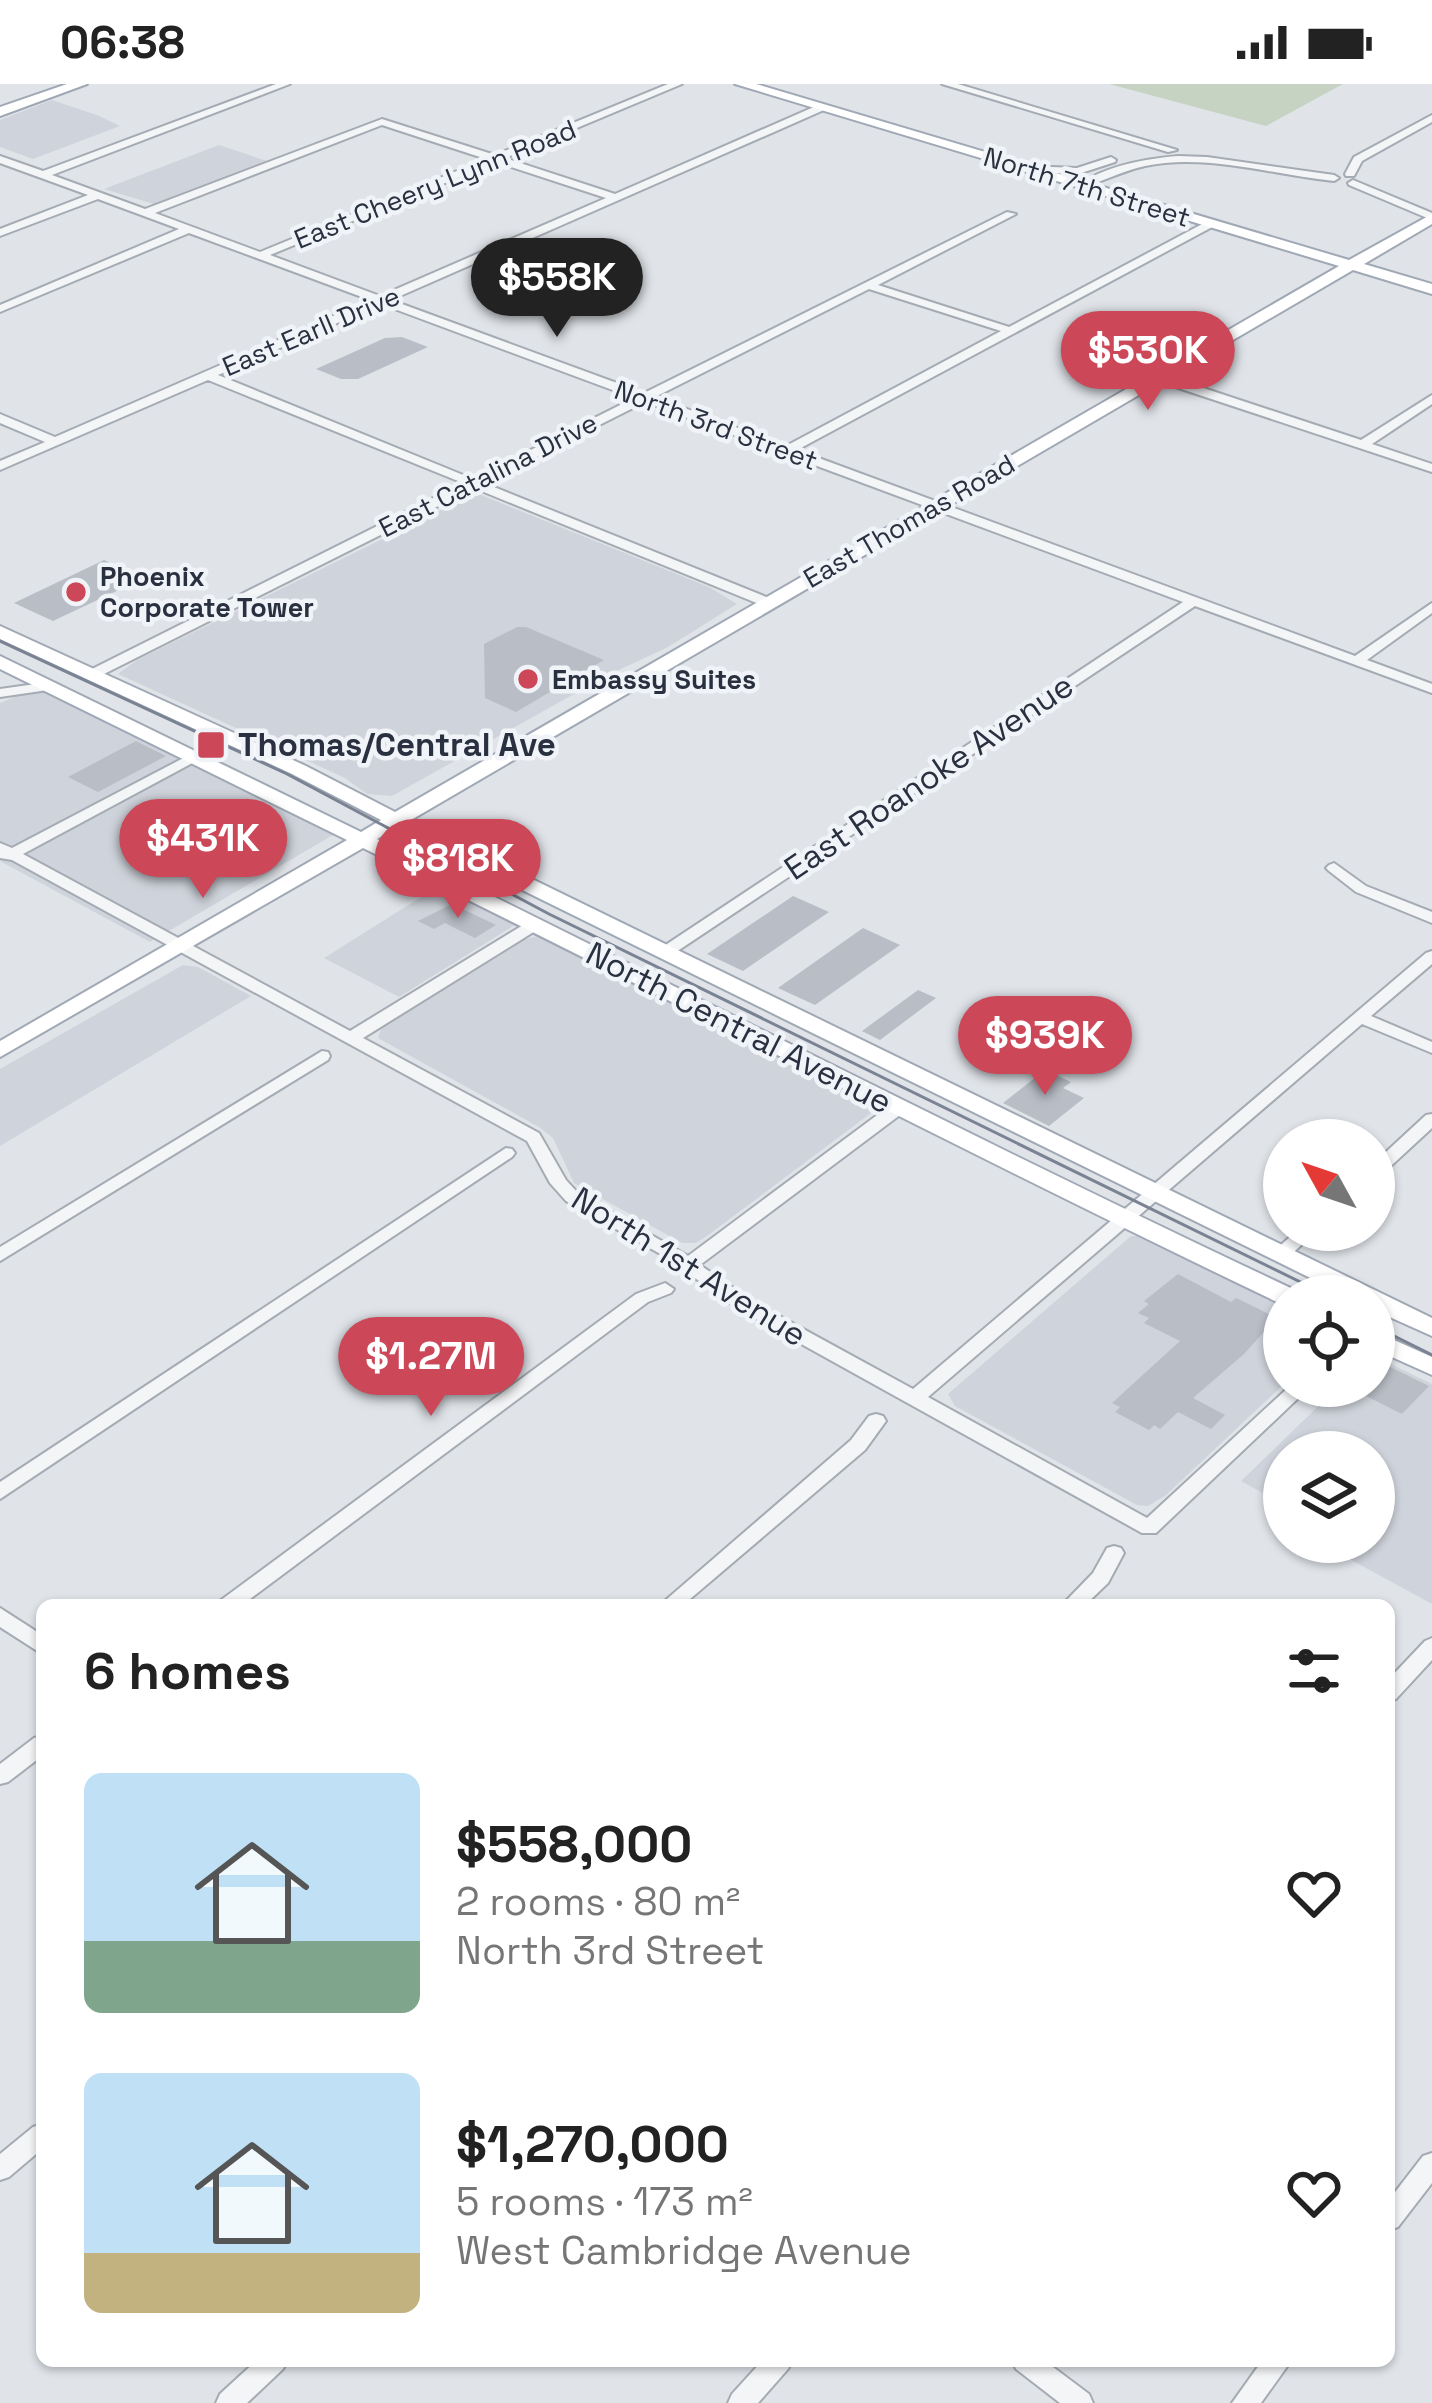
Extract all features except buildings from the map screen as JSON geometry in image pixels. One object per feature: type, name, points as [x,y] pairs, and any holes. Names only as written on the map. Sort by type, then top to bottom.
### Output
[{"type":"main road","points":[[0,112],[80,84]]},
{"type":"main road","name":"North 7th Street","points":[[742,84],[1432,289]]},
{"type":"main road","name":"East Thomas Road","points":[[0,1050],[1432,218]]},
{"type":"main road","name":"North Central Avenue","points":[[0,632],[95,673],[664,953],[1138,1206],[1263,1282]]},
{"type":"main road","points":[[3,661],[42,674],[95,673]]},
{"type":"main road","name":"North Central Avenue","points":[[3,661],[898,1108],[1322,1275]]},
{"type":"main road","name":"North Central Avenue","points":[[1395,1310],[1432,1328]]},
{"type":"main road","points":[[1395,1349],[1432,1367]]},
{"type":"street","name":"East Cheery Lynn Road","points":[[259,256],[677,84]]},
{"type":"street","points":[[947,84],[1164,153],[1352,179],[1432,218]]},
{"type":"street","points":[[42,175],[277,85]]},
{"type":"street","name":"East Earll Drive","points":[[0,466],[820,107]]},
{"type":"street","points":[[1352,179],[1358,159],[1432,118]]},
{"type":"street","points":[[145,213],[382,122],[615,197]]},
{"type":"street","points":[[1026,169],[1072,171],[1164,153]]},
{"type":"street","name":"North 3rd Street","points":[[0,159],[1432,688]]},
{"type":"street","points":[[1075,183],[1128,159]]},
{"type":"street","points":[[1075,183],[1100,164]]},
{"type":"street","points":[[0,232],[98,195]]},
{"type":"street","name":"East Catalina Drive","points":[[95,673],[1011,214]]},
{"type":"street","points":[[786,451],[1210,224]]},
{"type":"street","points":[[0,308],[189,230]]},
{"type":"street","points":[[867,285],[1011,332]]},
{"type":"street","points":[[207,375],[769,603]]},
{"type":"street","points":[[1158,377],[1432,468]]},
{"type":"street","points":[[1362,445],[1432,399]]},
{"type":"street","points":[[0,418],[55,442]]},
{"type":"street","name":"East Roanoke Avenue","points":[[664,953],[1193,601]]},
{"type":"street","points":[[1357,661],[1432,607]]},
{"type":"street","points":[[0,692],[15,677],[3,661]]},
{"type":"street","points":[[0,692],[50,686]]},
{"type":"street","points":[[4,854],[193,758]]},
{"type":"street","name":"North 1st Avenue","points":[[4,854],[532,1137],[545,1151],[559,1186],[689,1264],[733,1298],[1149,1528],[1279,1407]]},
{"type":"street","points":[[1334,868],[1361,889],[1432,918]]},
{"type":"street","points":[[351,1038],[534,925]]},
{"type":"street","points":[[916,1396],[1432,956]]},
{"type":"street","points":[[1361,1018],[1432,1048]]},
{"type":"street","points":[[0,1255],[322,1057]]},
{"type":"street","points":[[689,1264],[898,1108]]},
{"type":"street","points":[[1395,1153],[1432,1119]]},
{"type":"street","points":[[0,1492],[506,1154]]},
{"type":"street","points":[[1281,1255],[1285,1251]]},
{"type":"street","points":[[236,1599],[623,1311],[665,1288]]},
{"type":"street","points":[[677,1599],[857,1445],[876,1421]]},
{"type":"street","points":[[1078,1599],[1101,1578],[1114,1553]]},
{"type":"street","points":[[0,1616],[36,1642]]},
{"type":"street","points":[[1395,1687],[1432,1646]]},
{"type":"street","points":[[0,1775],[36,1748]]},
{"type":"street","points":[[0,2169],[36,2139]]},
{"type":"street","points":[[1395,2211],[1432,2164]]},
{"type":"street","points":[[230,2403],[268,2367]]},
{"type":"street","points":[[741,2403],[774,2367]]},
{"type":"street","points":[[1033,2367],[1080,2403]]},
{"type":"street","points":[[1245,2403],[1273,2367]]},
{"type":"shaded area","points":[[52,100],[120,126],[33,159],[0,147],[0,120]]},
{"type":"shaded area","points":[[219,145],[267,161],[157,205],[104,189]]},
{"type":"shaded area","points":[[476,493],[709,587],[737,604],[668,647],[606,676],[392,796],[367,794],[345,778],[118,674],[137,660]]},
{"type":"shaded area","points":[[39,687],[333,835],[150,942],[0,861],[0,703]]},
{"type":"shaded area","points":[[442,884],[515,925],[399,997],[324,958]]},
{"type":"shaded area","points":[[543,935],[873,1101],[875,1110],[707,1236],[696,1243],[682,1243],[574,1183],[553,1138],[539,1127],[378,1038],[381,1029],[521,940]]},
{"type":"shaded area","points":[[183,965],[198,967],[251,996],[0,1146],[0,1069]]},
{"type":"shaded area","points":[[1131,1236],[1141,1236],[1263,1291],[1263,1404],[1166,1495],[1148,1506],[1137,1505],[955,1406],[948,1394]]},
{"type":"shaded area","points":[[1395,1366],[1432,1384],[1432,1604],[1357,1563],[1395,1563],[1395,1431],[1293,1431],[1317,1407],[1395,1407]]},
{"type":"shaded area","points":[[1263,1460],[1263,1493],[1241,1481]]},
{"type":"green space","points":[[1109,84],[1343,84],[1266,126]]},
{"type":"tram line","points":[[0,641],[287,774],[549,914],[1286,1275]]},
{"type":"tram line","points":[[1395,1336],[1432,1355]]},
{"type":"place","name":"Phoenix Corporate Tower","points":[[76,592]]},
{"type":"place","name":"Embassy Suites","points":[[528,679]]},
{"type":"place","name":"Thomas/Central Ave","points":[[211,745]]}]
